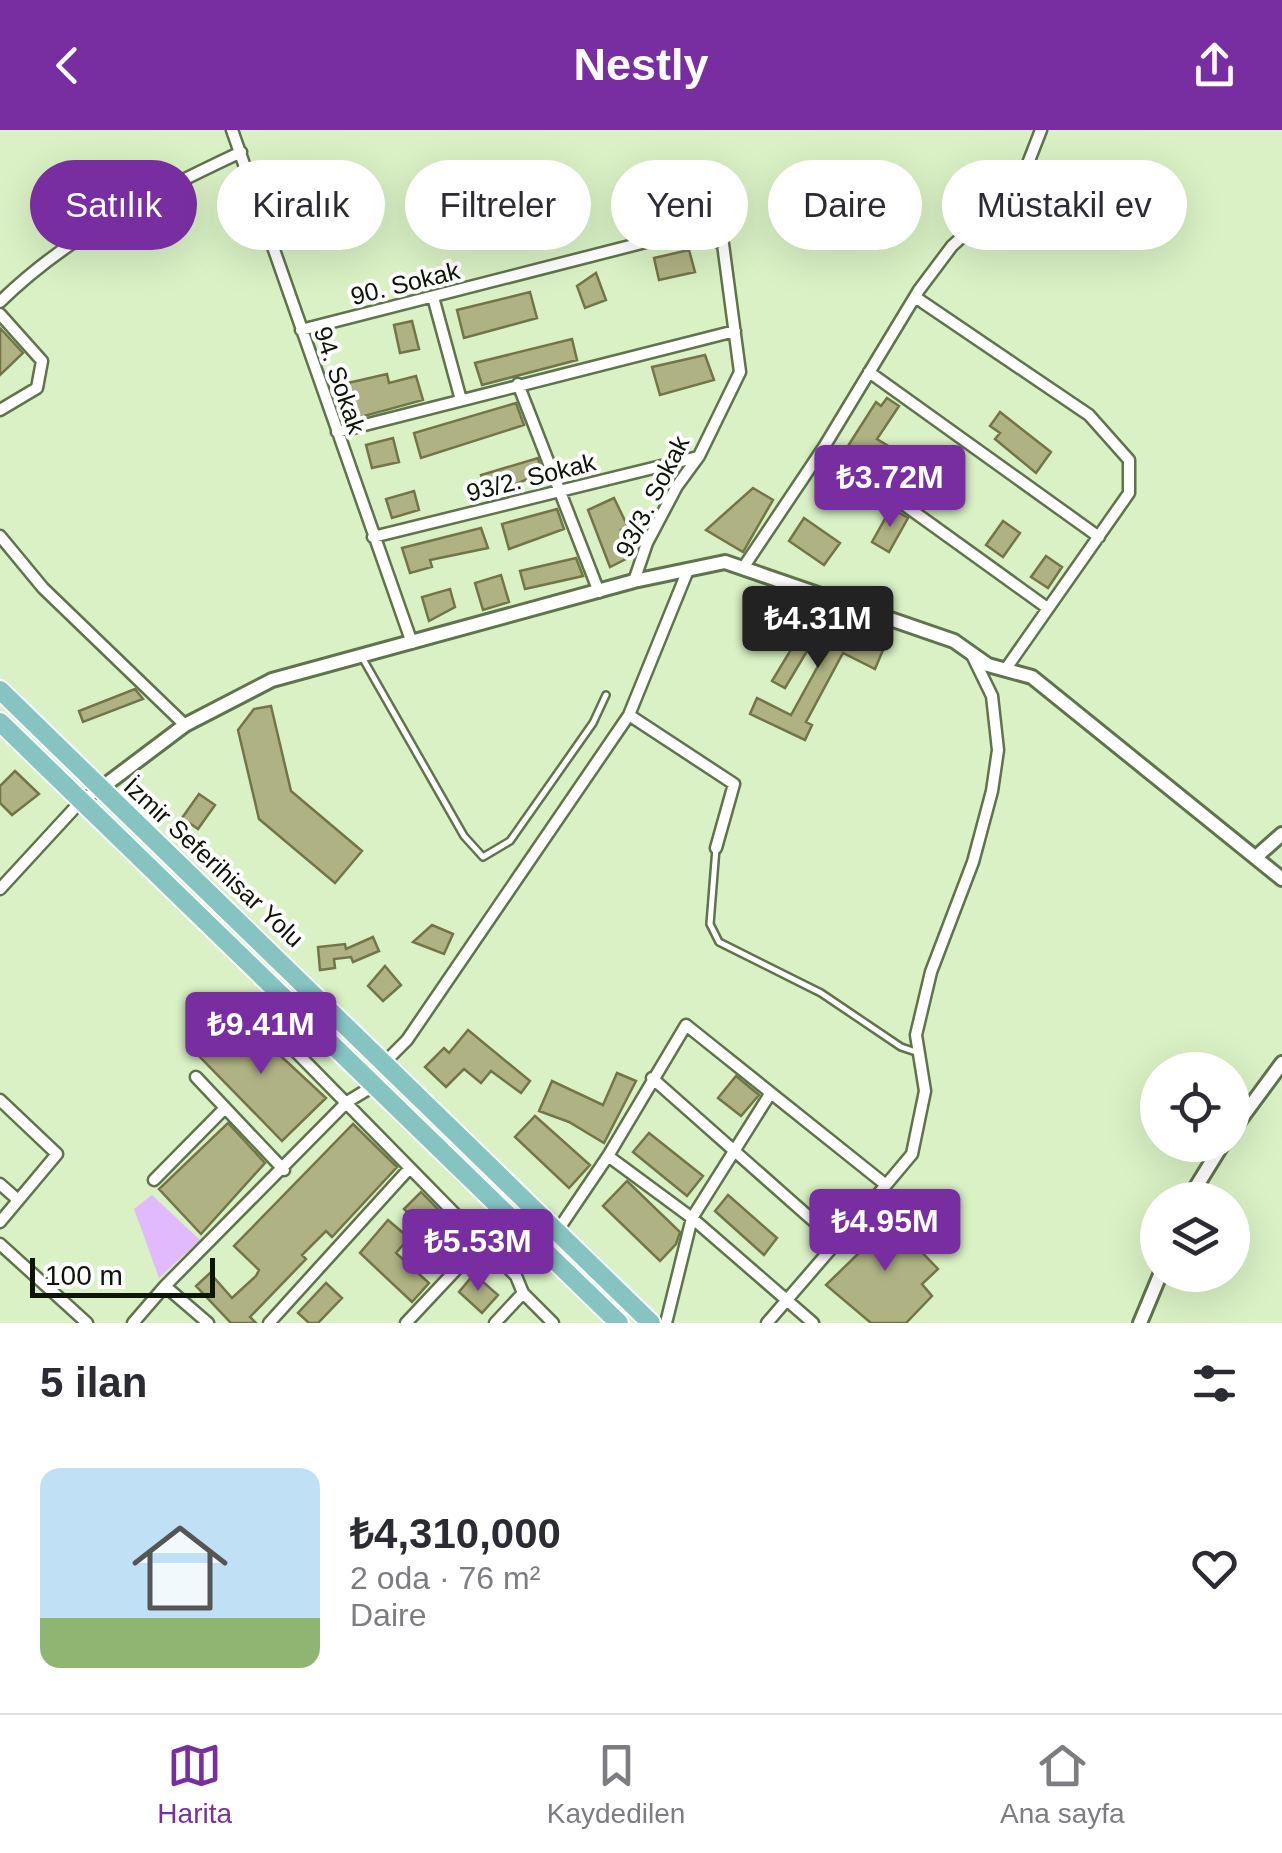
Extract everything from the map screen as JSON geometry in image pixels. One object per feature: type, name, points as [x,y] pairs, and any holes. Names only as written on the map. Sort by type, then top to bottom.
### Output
[{"type":"main road","name":"İzmir Seferihisar Yolu","points":[[0,690],[386,1060],[651,1323]]},
{"type":"main road","name":"İzmir Seferihisar Yolu","points":[[0,722],[619,1323]]},
{"type":"street","name":"94. Sokak","points":[[232,130],[412,643]]},
{"type":"street","points":[[743,568],[824,448],[915,297],[952,246],[1020,184],[1042,130]]},
{"type":"street","points":[[0,302],[33,270],[84,234],[161,189],[241,152]]},
{"type":"street","name":"90. Sokak","points":[[301,330],[673,235],[704,234],[723,244],[735,330]]},
{"type":"street","points":[[433,297],[461,400]]},
{"type":"street","points":[[915,297],[1088,415],[1118,442],[1129,460],[1129,493],[1005,670]]},
{"type":"street","points":[[0,314],[42,361],[37,388],[0,410]]},
{"type":"street","points":[[337,432],[735,330]]},
{"type":"street","name":"93/3. Sokak","points":[[100,789],[185,725],[272,680],[634,581],[647,544],[677,486],[699,456],[740,372],[735,330]]},
{"type":"street","points":[[869,372],[1099,537]]},
{"type":"street","points":[[518,384],[599,592]]},
{"type":"street","points":[[824,448],[1046,607]]},
{"type":"street","name":"93/2. Sokak","points":[[374,536],[699,456]]},
{"type":"street","points":[[0,536],[43,588],[185,725]]},
{"type":"street","points":[[634,581],[725,562],[954,640],[1005,670],[1032,677],[1282,879]]},
{"type":"street","points":[[386,1060],[406,1040],[509,896],[534,848],[628,715],[688,570]]},
{"type":"street","points":[[767,1323],[912,1154],[924,1091],[916,1034],[932,972],[972,862],[996,764],[992,696],[970,652]]},
{"type":"street","points":[[628,715],[734,784],[716,848]]},
{"type":"street","points":[[0,890],[82,800],[100,789]]},
{"type":"street","points":[[1256,857],[1282,834]]},
{"type":"street","points":[[246,1001],[516,1276],[523,1293],[554,1323]]},
{"type":"street","points":[[558,1230],[608,1156],[686,1025],[886,1184]]},
{"type":"street","points":[[1250,1107],[1282,1063]]},
{"type":"street","points":[[196,1077],[284,1170]]},
{"type":"street","points":[[652,1078],[835,1240]]},
{"type":"street","points":[[133,1323],[347,1102],[376,1085]]},
{"type":"street","points":[[666,1323],[692,1218],[770,1094]]},
{"type":"street","points":[[0,1100],[58,1154],[0,1222]]},
{"type":"street","points":[[154,1180],[225,1108]]},
{"type":"street","points":[[608,1156],[692,1218],[813,1323]]},
{"type":"street","points":[[269,1323],[408,1170]]},
{"type":"street","points":[[0,1184],[17,1199]]},
{"type":"street","points":[[406,1323],[482,1242]]},
{"type":"street","points":[[0,1244],[88,1323]]},
{"type":"street","points":[[165,1286],[208,1323]]},
{"type":"street","points":[[1140,1323],[1153,1292]]},
{"type":"street","points":[[496,1323],[523,1293]]},
{"type":"lane","points":[[362,656],[464,836],[483,857],[510,841],[594,723],[606,695]]},
{"type":"lane","points":[[716,848],[710,924],[719,942],[821,994],[901,1048],[919,1053]]},
{"type":"shaded area","points":[[152,1195],[200,1240],[159,1278],[134,1209]]},
{"type":"building","points":[[689,250],[695,272],[659,280],[654,258]]},
{"type":"building","points":[[596,273],[606,300],[585,308],[577,286]]},
{"type":"building","points":[[530,292],[537,318],[464,338],[457,310]]},
{"type":"building","points":[[412,321],[419,349],[400,353],[394,325]]},
{"type":"building","points":[[0,328],[23,353],[0,375]]},
{"type":"building","points":[[572,339],[577,360],[482,385],[475,363]]},
{"type":"building","points":[[705,355],[714,380],[660,395],[652,367]]},
{"type":"building","points":[[387,374],[389,383],[416,376],[423,400],[346,421],[339,385]]},
{"type":"building","points":[[887,398],[899,406],[877,439],[927,470],[914,491],[848,446],[876,402],[881,406]]},
{"type":"building","points":[[516,403],[524,425],[421,458],[414,433]]},
{"type":"building","points":[[1000,412],[1051,452],[1036,473],[995,439],[1000,433],[990,426]]},
{"type":"building","points":[[393,438],[399,462],[372,468],[366,445]]},
{"type":"building","points":[[538,458],[542,473],[488,496],[481,475]]},
{"type":"building","points":[[753,488],[773,500],[743,552],[706,530]]},
{"type":"building","points":[[414,491],[419,510],[392,518],[386,499]]},
{"type":"building","points":[[614,498],[628,527],[621,530],[634,555],[610,567],[588,510]]},
{"type":"building","points":[[891,508],[908,518],[889,552],[872,542]]},
{"type":"building","points":[[557,509],[564,529],[509,549],[502,524]]},
{"type":"building","points":[[804,518],[840,543],[824,565],[789,541]]},
{"type":"building","points":[[1003,521],[1020,533],[1003,557],[986,545]]},
{"type":"building","points":[[481,528],[488,548],[430,560],[432,567],[410,573],[402,548]]},
{"type":"building","points":[[1046,556],[1062,567],[1048,588],[1031,577]]},
{"type":"building","points":[[576,558],[583,576],[525,589],[520,571]]},
{"type":"building","points":[[501,575],[509,602],[483,610],[475,583]]},
{"type":"building","points":[[450,589],[455,607],[429,621],[422,597]]},
{"type":"building","points":[[816,608],[829,615],[822,627],[859,648],[872,623],[891,631],[875,669],[843,653],[806,722],[812,725],[805,740],[750,714],[757,698],[791,715],[830,644],[816,636],[785,688],[772,681]]},
{"type":"building","points":[[135,689],[143,699],[83,722],[79,711]]},
{"type":"building","points":[[271,706],[291,791],[362,851],[335,883],[259,819],[238,730],[254,709]]},
{"type":"building","points":[[15,771],[39,794],[12,815],[0,803],[0,786]]},
{"type":"building","points":[[199,794],[215,805],[198,829],[182,818]]},
{"type":"building","points":[[432,925],[453,934],[444,954],[413,942]]},
{"type":"building","points":[[373,937],[379,951],[353,962],[351,957],[334,959],[335,968],[320,970],[318,947],[345,944],[346,949]]},
{"type":"building","points":[[385,966],[401,985],[383,1001],[368,986]]},
{"type":"building","points":[[242,1012],[273,1042],[269,1045],[326,1098],[282,1141],[198,1055]]},
{"type":"building","points":[[468,1030],[530,1081],[521,1093],[491,1071],[481,1083],[464,1069],[446,1087],[425,1067],[444,1048],[449,1053]]},
{"type":"building","points":[[617,1073],[636,1081],[604,1143],[569,1122],[539,1111],[552,1081],[603,1105]]},
{"type":"building","points":[[736,1076],[759,1095],[741,1116],[718,1098]]},
{"type":"building","points":[[535,1116],[590,1165],[569,1188],[515,1137]]},
{"type":"building","points":[[228,1123],[265,1163],[201,1234],[159,1189]]},
{"type":"building","points":[[353,1124],[397,1167],[332,1237],[326,1231],[302,1255],[306,1259],[250,1317],[256,1323],[231,1323],[196,1286],[210,1273],[232,1298],[256,1276],[259,1270],[234,1246]]},
{"type":"building","points":[[649,1133],[703,1176],[687,1196],[633,1152]]},
{"type":"building","points":[[627,1181],[680,1232],[676,1244],[660,1261],[603,1206]]},
{"type":"building","points":[[421,1192],[470,1242],[454,1258],[404,1209]]},
{"type":"building","points":[[728,1195],[777,1238],[764,1255],[715,1211]]},
{"type":"building","points":[[880,1209],[938,1269],[922,1284],[932,1296],[906,1323],[871,1323],[826,1285],[862,1250],[851,1239]]},
{"type":"building","points":[[388,1220],[409,1238],[396,1253],[429,1283],[412,1302],[360,1253]]},
{"type":"building","points":[[474,1274],[498,1295],[482,1313],[459,1292]]},
{"type":"building","points":[[326,1283],[342,1298],[318,1323],[309,1323],[298,1313]]}]
